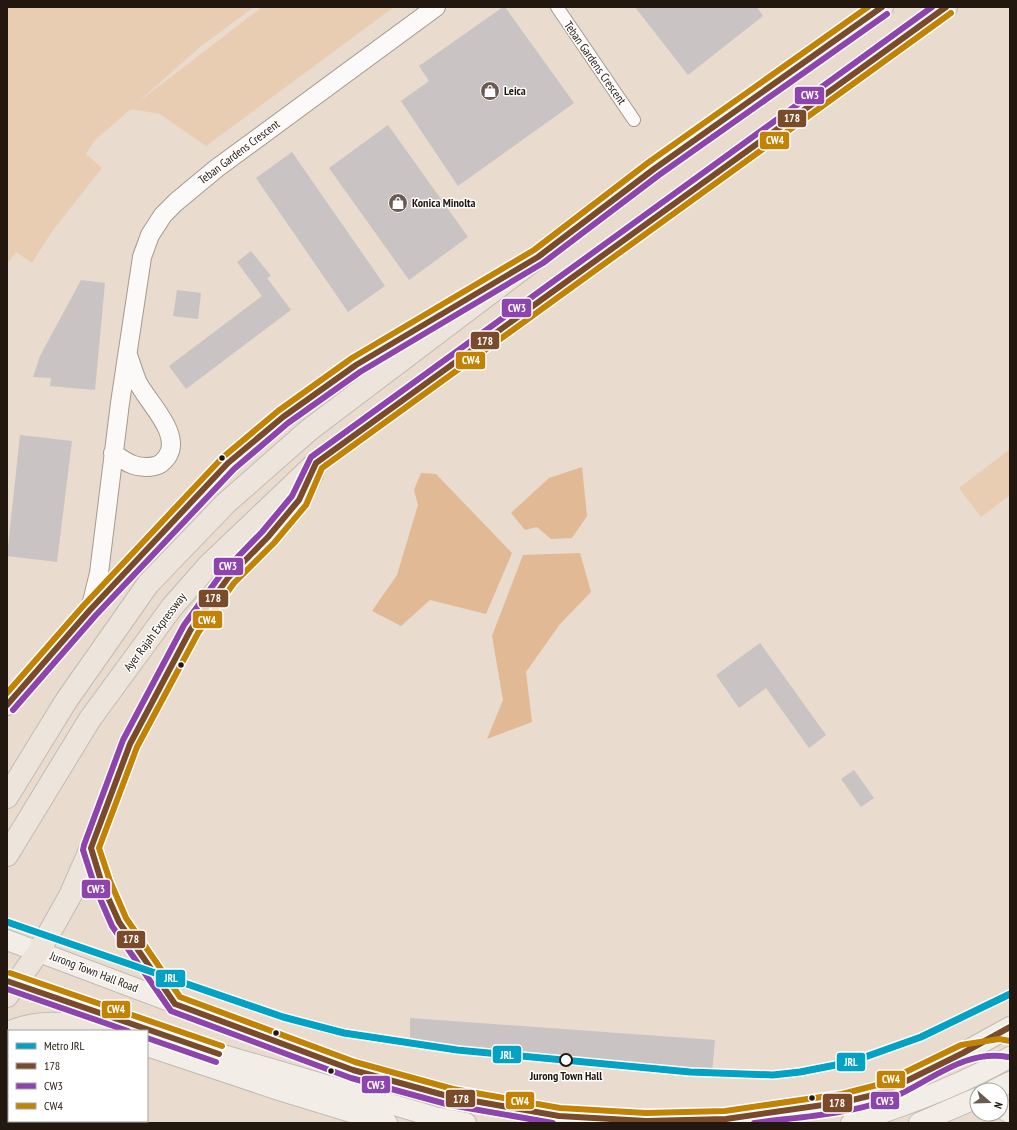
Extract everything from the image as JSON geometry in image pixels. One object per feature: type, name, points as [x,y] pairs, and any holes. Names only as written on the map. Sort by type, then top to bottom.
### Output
[{"type":"highway","points":[[7,797],[66,701],[148,584],[226,503],[309,430],[654,169],[882,7]]},
{"type":"highway","name":"Ayer Rajah Expressway","points":[[7,854],[90,719],[172,607],[208,566],[316,463],[946,7]]},
{"type":"highway","points":[[90,610],[228,463],[283,417],[356,365],[538,257]]},
{"type":"highway","points":[[10,987],[39,951],[70,896],[91,848],[130,744],[191,628],[228,578],[268,537],[299,500],[316,463]]},
{"type":"highway","points":[[91,848],[102,884],[119,922],[175,1004]]},
{"type":"highway","points":[[15,1030],[25,1026],[52,1023],[76,1025],[98,1030]]},
{"type":"main road","points":[[7,704],[90,610]]},
{"type":"main road","name":"Jurong Town Hall Road","points":[[7,940],[353,1070],[451,1097],[556,1120],[646,1121],[726,1119],[844,1102],[884,1092],[963,1053],[1010,1027]]},
{"type":"main road","points":[[10,987],[28,1001],[102,1030]]},
{"type":"main road","points":[[10,987],[144,1030]]},
{"type":"main road","points":[[148,1031],[439,1120],[466,1123]]},
{"type":"main road","points":[[148,1046],[282,1091],[387,1123]]},
{"type":"main road","points":[[963,1053],[1005,1051]]},
{"type":"main road","points":[[851,1123],[886,1112],[943,1090],[1005,1051]]},
{"type":"main road","points":[[943,1090],[969,1096]]},
{"type":"main road","points":[[919,1123],[969,1101]]},
{"type":"street","name":"Teban Gardens Crescent","points":[[128,354],[138,382],[169,430],[171,446],[164,461],[158,466],[138,468],[113,453],[142,257],[150,235],[163,215],[216,168],[436,7]]},
{"type":"street","name":"Teban Gardens Crescent","points":[[557,7],[634,120]]},
{"type":"street","points":[[90,610],[99,572],[113,453]]},
{"type":"street","points":[[1005,1051],[1005,1082]]},
{"type":"shaded area","points":[[7,7],[254,7],[201,46],[137,103],[262,7],[394,7],[206,146],[160,114],[131,109],[95,140],[86,154],[102,168],[53,230],[32,263],[16,252],[7,264]]},
{"type":"shaded area","points":[[1010,449],[1010,495],[981,517],[959,488]]},
{"type":"shaded area","points":[[582,467],[587,516],[572,538],[551,539],[537,527],[525,530],[511,513],[549,478]]},
{"type":"shaded area","points":[[421,473],[436,474],[512,553],[486,614],[430,600],[401,626],[372,611],[397,575],[418,505],[414,490]]},
{"type":"shaded area","points":[[580,553],[591,592],[560,624],[526,672],[532,722],[487,739],[503,700],[492,636],[523,555]]},
{"type":"building","name":"Leica","points":[[505,7],[574,103],[458,186],[401,101],[429,81],[419,66]]},
{"type":"building","points":[[635,7],[757,7],[763,16],[688,75]]},
{"type":"building","name":"Konica Minolta","points":[[388,125],[468,237],[409,280],[329,168]]},
{"type":"building","points":[[292,152],[385,286],[348,312],[256,178]]},
{"type":"building","points":[[251,251],[271,276],[267,278],[291,310],[186,389],[169,366],[262,296],[237,262]]},
{"type":"building","points":[[81,280],[105,283],[95,390],[50,386],[51,378],[33,377],[40,356]]},
{"type":"building","points":[[177,290],[201,293],[198,319],[173,316]]},
{"type":"building","points":[[20,435],[72,441],[57,562],[7,556]]},
{"type":"building","points":[[760,643],[826,735],[809,748],[766,688],[739,708],[716,675]]},
{"type":"building","points":[[854,770],[874,798],[861,807],[841,779]]},
{"type":"building","points":[[410,1018],[715,1040],[712,1073],[410,1047]]},
{"type":"metro line","name":"JRL","points":[[7,922],[283,1017],[344,1033],[457,1050],[690,1072],[773,1075],[800,1072],[851,1062],[921,1037],[1010,994]]},
{"type":"transit line","name":"CW4","points":[[7,693],[84,605],[222,458],[278,411],[352,358],[534,250],[649,162],[868,7]]},
{"type":"transit line","name":"178","points":[[7,705],[90,610],[228,463],[283,417],[356,365],[538,257],[654,169],[882,7]]},
{"type":"transit line","name":"CW3","points":[[553,1123],[450,1105],[351,1078],[171,1011],[112,926],[95,887],[83,850],[84,845],[123,740],[184,625],[222,573],[262,532],[292,496],[311,457],[932,7]]},
{"type":"transit line","name":"178","points":[[946,7],[316,463],[299,500],[268,537],[228,578],[191,629],[130,744],[91,848],[102,884],[119,922],[175,1004],[353,1070],[451,1097],[559,1116],[646,1121],[726,1119],[844,1102],[884,1092],[963,1053],[1010,1027]]},
{"type":"transit line","name":"CW4","points":[[951,13],[322,468],[306,505],[274,543],[234,583],[198,633],[137,747],[99,848],[110,881],[126,918],[180,997],[355,1062],[453,1089],[560,1108],[646,1113],[725,1111],[842,1094],[881,1084],[961,1045],[999,1039],[1010,1041]]},
{"type":"transit line","name":"CW3","points":[[13,710],[96,615],[234,469],[288,423],[360,372],[543,263],[659,175],[887,14]]},
{"type":"transit line","name":"CW4","points":[[10,973],[222,1046]]},
{"type":"transit line","name":"178","points":[[7,981],[219,1054]]},
{"type":"transit line","name":"CW3","points":[[7,989],[125,1030]]},
{"type":"transit line","name":"CW3","points":[[148,1038],[216,1062]]},
{"type":"transit line","name":"CW3","points":[[754,1123],[821,1115],[871,1105],[887,1100],[961,1063],[976,1058],[992,1056],[1008,1057]]},
{"type":"place","name":"Leica","points":[[490,91]]},
{"type":"place","name":"Konica Minolta","points":[[398,203]]},
{"type":"place","name":"Jurong Town Hall","points":[[566,1060]]}]
